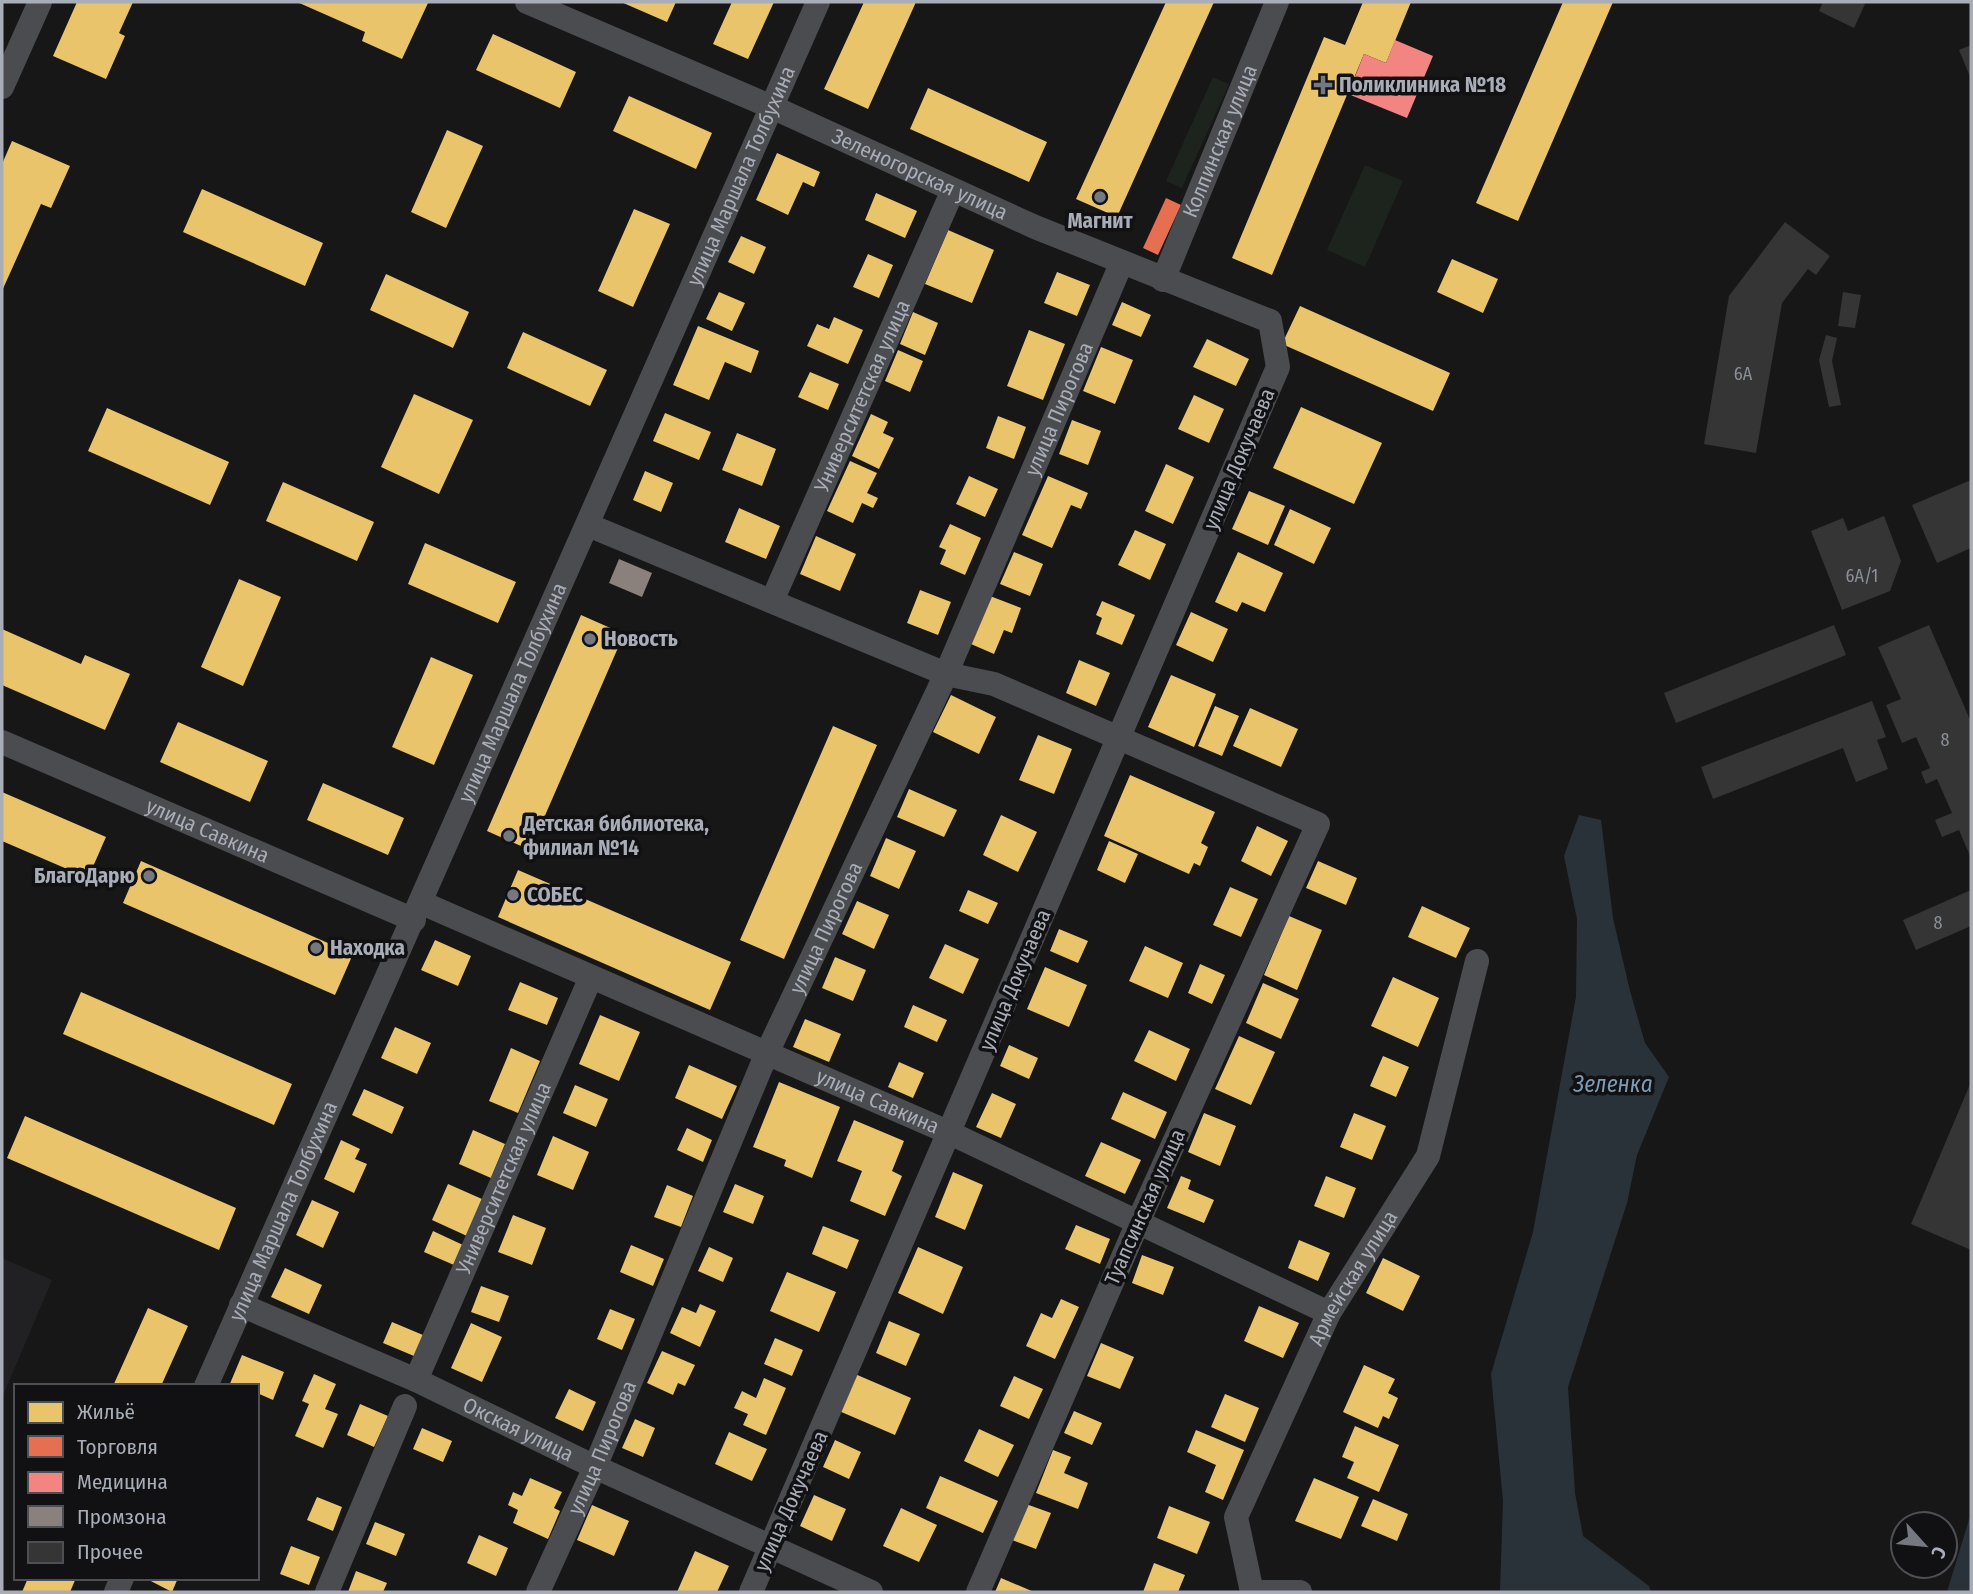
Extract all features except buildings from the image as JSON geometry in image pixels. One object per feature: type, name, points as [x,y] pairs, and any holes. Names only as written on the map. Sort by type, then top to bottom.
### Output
[{"type":"street","points":[[2,87],[40,2]]},
{"type":"street","name":"Зеленогорская улица","points":[[527,2],[772,107],[1121,264],[1270,321],[1278,367]]},
{"type":"street","name":"улица Маршала Толбухина","points":[[207,1384],[818,2]]},
{"type":"street","name":"Колпинская улица","points":[[1163,280],[1277,2]]},
{"type":"street","name":"Университетская улица","points":[[772,601],[953,190]]},
{"type":"street","name":"улица Пирогова","points":[[538,1592],[595,1467],[766,1055],[946,674],[1121,264]]},
{"type":"street","name":"улица Докучаева","points":[[751,1592],[1278,367]]},
{"type":"street","points":[[588,525],[946,674],[994,684],[1119,738]]},
{"type":"street","name":"Туапсинская улица","points":[[978,1592],[1139,1220],[1318,824],[1119,738]]},
{"type":"street","name":"улица Савкина","points":[[2,743],[591,978],[950,1133],[1139,1220],[1329,1313]]},
{"type":"street","name":"Армейская улица","points":[[1252,1592],[1236,1517],[1329,1313],[1428,1156],[1477,961]]},
{"type":"street","name":"Университетская улица","points":[[416,1380],[591,978]]},
{"type":"street","name":"Окская улица","points":[[242,1305],[416,1380],[595,1467],[871,1592]]},
{"type":"street","points":[[327,1592],[405,1406]]},
{"type":"street","points":[[1258,1592],[1300,1592]]},
{"type":"shaded area","points":[[1213,77],[1229,84],[1182,188],[1166,181]]},
{"type":"shaded area","points":[[1365,165],[1403,181],[1365,267],[1327,250]]},
{"type":"shaded area","points":[[2,1258],[52,1280],[2,1398]]},
{"type":"water","name":"Зеленка","points":[[1579,815],[1601,820],[1613,918],[1630,991],[1645,1043],[1669,1077],[1637,1155],[1627,1203],[1568,1387],[1575,1493],[1583,1536],[1649,1586],[1651,1592],[1500,1592],[1503,1501],[1491,1374],[1533,1232],[1576,997],[1577,919],[1564,856]]},
{"type":"water","points":[[1971,1513],[1971,1592],[1947,1592],[1951,1580],[1959,1580],[1959,1552]]},
{"type":"place","name":"Поликлиника №18","points":[[1323,85]]},
{"type":"place","name":"Магнит","points":[[1100,197]]},
{"type":"place","name":"Новость","points":[[590,639]]},
{"type":"place","name":"Детская библиотека, филиал №14","points":[[509,836]]},
{"type":"place","name":"БлагоДарю","points":[[149,876]]},
{"type":"place","name":"СОБЕС","points":[[513,895]]},
{"type":"place","name":"Находка","points":[[316,948]]}]
